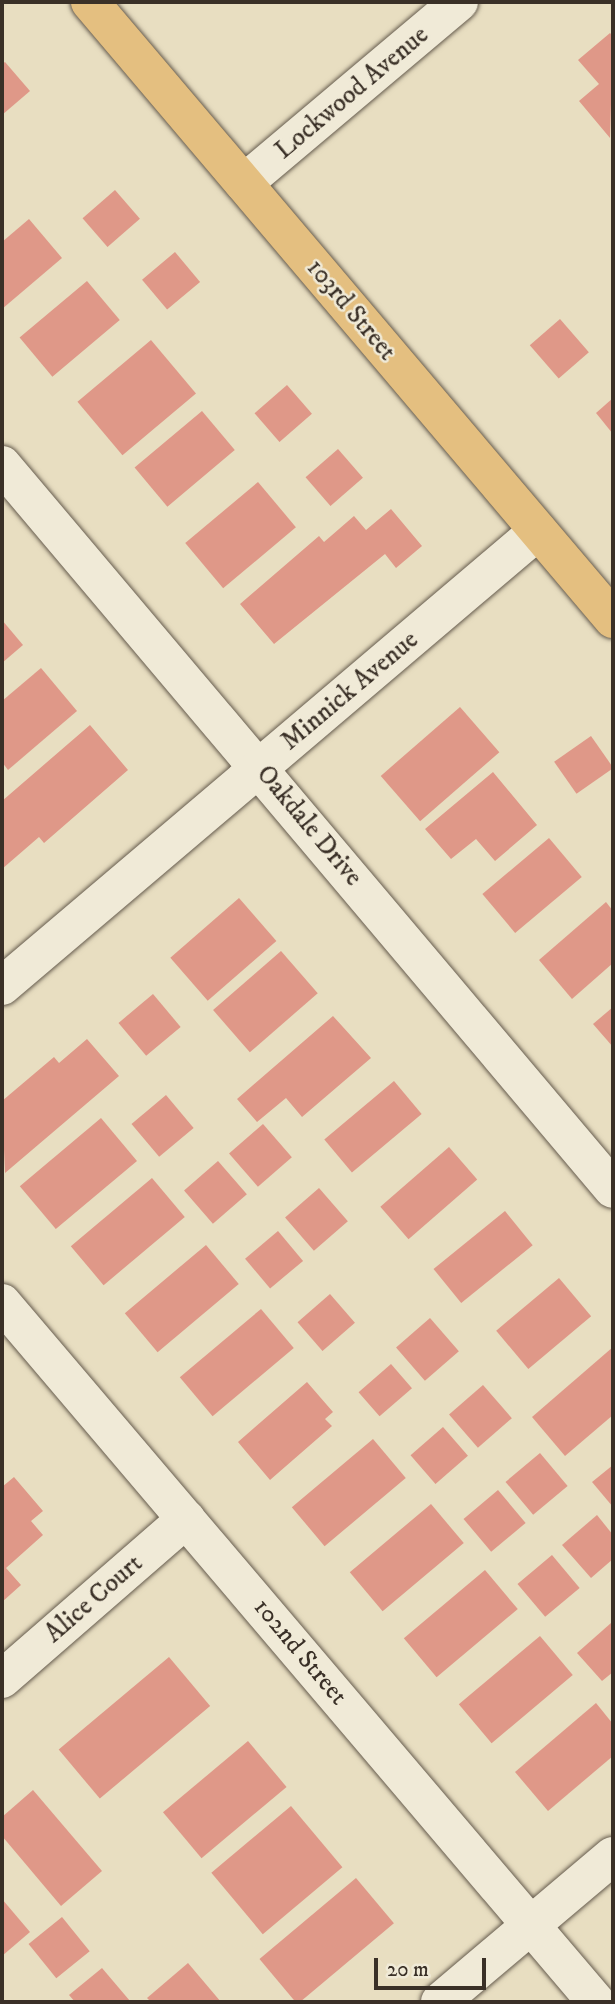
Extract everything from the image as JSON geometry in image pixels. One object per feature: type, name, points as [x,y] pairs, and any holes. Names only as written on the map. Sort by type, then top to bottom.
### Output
[{"type":"main road","name":"103rd Street","points":[[90,2],[613,619]]},
{"type":"street","name":"Lockwood Avenue","points":[[244,183],[459,2]]},
{"type":"street","name":"Oakdale Drive","points":[[2,466],[260,767],[613,1189]]},
{"type":"street","name":"Minnick Avenue","points":[[2,986],[538,531]]},
{"type":"street","name":"102nd Street","points":[[2,1303],[533,1924],[596,2002]]},
{"type":"street","name":"Alice Court","points":[[2,1679],[187,1519]]},
{"type":"street","points":[[440,2002],[613,1856]]},
{"type":"building","points":[[610,33],[613,36],[610,138],[579,101],[599,84],[578,60]]},
{"type":"building","points":[[5,62],[30,91],[2,115],[2,64]]},
{"type":"building","points":[[115,190],[140,219],[107,247],[83,218]]},
{"type":"building","points":[[29,219],[62,258],[2,309],[2,242]]},
{"type":"building","points":[[175,252],[200,282],[167,310],[142,280]]},
{"type":"building","points":[[87,281],[120,320],[52,377],[20,338]]},
{"type":"building","points":[[560,319],[589,352],[559,378],[530,345]]},
{"type":"building","points":[[151,340],[196,394],[122,455],[77,402]]},
{"type":"building","points":[[287,385],[312,414],[279,442],[255,413]]},
{"type":"building","points":[[613,398],[613,434],[596,413]]},
{"type":"building","points":[[202,411],[235,450],[167,507],[135,468]]},
{"type":"building","points":[[338,449],[363,478],[330,506],[306,477]]},
{"type":"building","points":[[258,482],[296,527],[223,588],[185,543]]},
{"type":"building","points":[[391,509],[422,546],[396,568],[385,554],[274,644],[240,604],[319,536],[324,542],[354,516],[366,530]]},
{"type":"building","points":[[2,620],[23,645],[2,663]]},
{"type":"building","points":[[41,668],[77,711],[8,770],[2,762],[2,701]]},
{"type":"building","points":[[460,707],[499,752],[420,821],[381,776]]},
{"type":"building","points":[[90,725],[128,770],[44,843],[39,837],[2,869],[2,801]]},
{"type":"building","points":[[591,736],[613,768],[577,794],[554,762]]},
{"type":"building","points":[[493,772],[537,825],[495,861],[476,839],[451,859],[425,829]]},
{"type":"building","points":[[549,838],[582,877],[515,933],[482,894]]},
{"type":"building","points":[[239,898],[276,941],[208,1001],[170,958]]},
{"type":"building","points":[[606,902],[613,911],[613,963],[572,999],[539,960]]},
{"type":"building","points":[[281,951],[318,993],[250,1052],[213,1010]]},
{"type":"building","points":[[153,994],[181,1027],[146,1056],[119,1023]]},
{"type":"building","points":[[613,1007],[613,1047],[593,1024]]},
{"type":"building","points":[[333,1016],[371,1058],[302,1117],[286,1098],[257,1122],[237,1099]]},
{"type":"building","points":[[87,1039],[119,1076],[5,1173],[2,1101],[54,1057],[59,1063]]},
{"type":"building","points":[[394,1081],[422,1114],[352,1172],[324,1139]]},
{"type":"building","points":[[166,1095],[194,1128],[159,1157],[132,1124]]},
{"type":"building","points":[[101,1118],[137,1161],[56,1229],[20,1186]]},
{"type":"building","points":[[263,1124],[292,1157],[258,1187],[229,1154]]},
{"type":"building","points":[[449,1147],[477,1179],[409,1239],[380,1207]]},
{"type":"building","points":[[218,1161],[247,1194],[213,1224],[184,1191]]},
{"type":"building","points":[[152,1178],[185,1217],[104,1285],[71,1246]]},
{"type":"building","points":[[319,1188],[348,1221],[314,1251],[285,1218]]},
{"type":"building","points":[[505,1211],[533,1245],[461,1303],[434,1269]]},
{"type":"building","points":[[278,1231],[303,1261],[270,1289],[245,1259]]},
{"type":"building","points":[[206,1245],[239,1284],[158,1352],[125,1313]]},
{"type":"building","points":[[559,1278],[591,1316],[528,1369],[496,1331]]},
{"type":"building","points":[[330,1294],[355,1323],[322,1351],[298,1322]]},
{"type":"building","points":[[261,1309],[294,1348],[213,1416],[180,1377]]},
{"type":"building","points":[[430,1318],[459,1351],[425,1381],[396,1348]]},
{"type":"building","points":[[613,1347],[613,1415],[565,1456],[532,1417]]},
{"type":"building","points":[[391,1364],[412,1388],[380,1416],[359,1392]]},
{"type":"building","points":[[307,1382],[333,1412],[325,1419],[332,1426],[270,1480],[238,1442]]},
{"type":"building","points":[[483,1385],[512,1418],[478,1448],[449,1415]]},
{"type":"building","points":[[443,1427],[468,1456],[435,1484],[411,1455]]},
{"type":"building","points":[[373,1439],[406,1478],[325,1546],[292,1507]]},
{"type":"building","points":[[540,1453],[568,1486],[533,1515],[506,1482]]},
{"type":"building","points":[[613,1465],[613,1507],[592,1482]]},
{"type":"building","points":[[14,1477],[43,1511],[31,1521],[43,1535],[6,1568],[21,1585],[2,1602],[2,1487]]},
{"type":"building","points":[[498,1490],[526,1523],[491,1552],[464,1519]]},
{"type":"building","points":[[431,1504],[464,1543],[383,1611],[350,1572]]},
{"type":"building","points":[[597,1515],[613,1535],[613,1559],[591,1578],[562,1545]]},
{"type":"building","points":[[552,1555],[580,1588],[545,1617],[518,1584]]},
{"type":"building","points":[[485,1570],[518,1609],[437,1677],[404,1638]]},
{"type":"building","points":[[611,1623],[613,1672],[602,1681],[577,1653]]},
{"type":"building","points":[[540,1636],[573,1675],[492,1743],[459,1704]]},
{"type":"building","points":[[169,1657],[210,1706],[100,1799],[59,1750]]},
{"type":"building","points":[[596,1703],[613,1724],[613,1756],[548,1811],[515,1772]]},
{"type":"building","points":[[248,1741],[287,1787],[202,1858],[163,1812]]},
{"type":"building","points":[[33,1790],[102,1871],[61,1906],[2,1836],[2,1817]]},
{"type":"building","points":[[291,1806],[342,1867],[263,1934],[211,1873]]},
{"type":"building","points":[[356,1878],[394,1923],[300,2002],[296,2002],[259,1959]]},
{"type":"building","points":[[2,1899],[30,1932],[2,1956]]},
{"type":"building","points":[[62,1917],[90,1951],[56,1978],[29,1944]]},
{"type":"building","points":[[188,1963],[221,2002],[151,2002],[147,1998]]},
{"type":"building","points":[[102,1968],[130,2001],[75,2002],[69,1995]]}]
